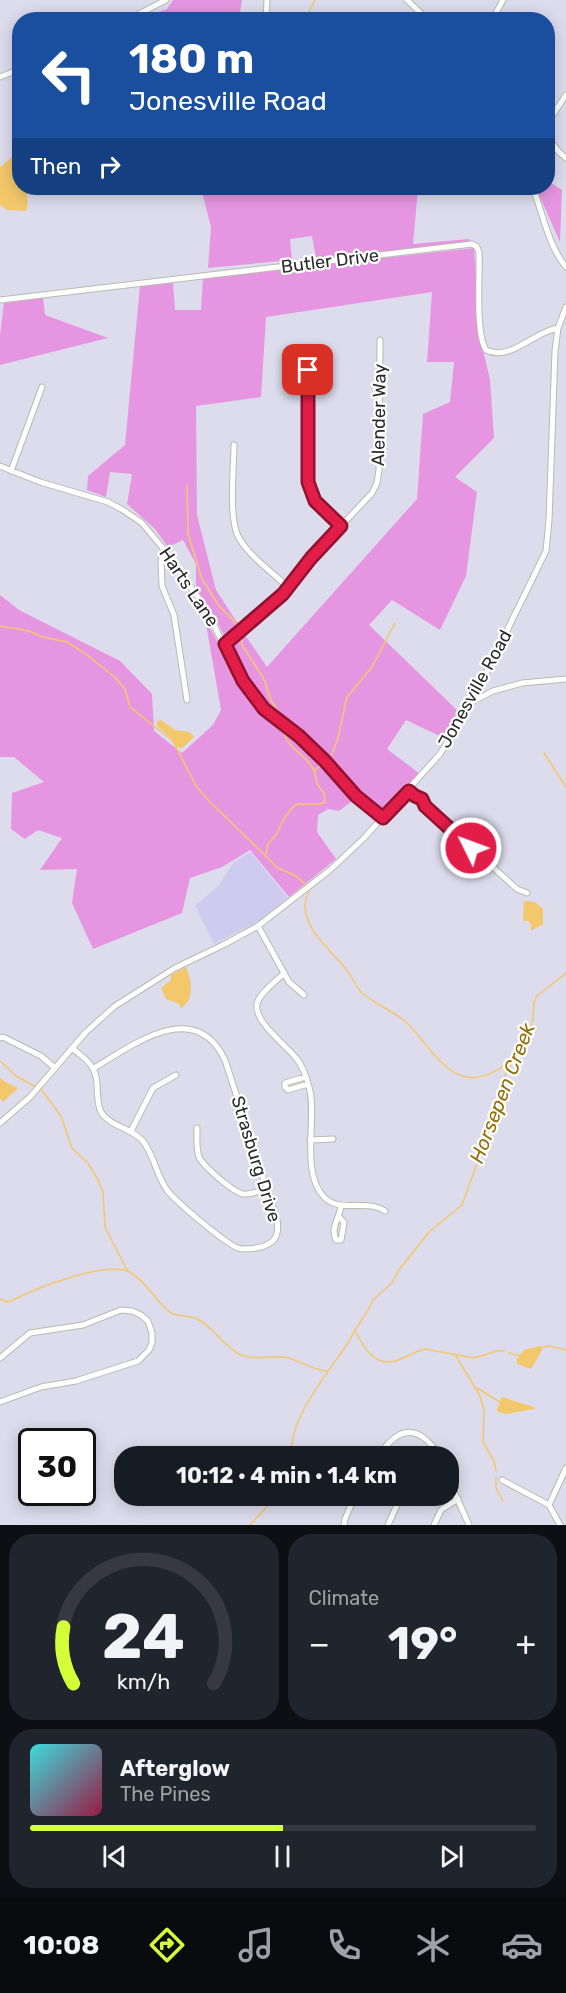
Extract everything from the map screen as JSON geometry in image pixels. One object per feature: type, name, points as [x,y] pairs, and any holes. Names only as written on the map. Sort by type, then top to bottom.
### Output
[{"type":"street","points":[[143,12],[166,0]]},
{"type":"street","points":[[407,0],[420,12]]},
{"type":"street","points":[[555,112],[566,95]]},
{"type":"street","points":[[555,146],[566,158]]},
{"type":"street","points":[[535,195],[557,255],[566,267]]},
{"type":"street","name":"Butler Drive","points":[[0,300],[472,244],[480,253],[480,317],[482,342],[486,350],[497,352],[511,349],[558,328]]},
{"type":"street","name":"Jonesville Road","points":[[0,1123],[20,1107],[97,1021],[136,991],[175,968],[258,926],[348,855],[409,791],[440,754],[472,702],[546,551],[555,351],[558,328],[566,307]]},
{"type":"street","name":"Alender Way","points":[[225,644],[288,587],[311,558],[372,493],[378,479],[380,340]]},
{"type":"street","points":[[308,348],[308,482],[315,501],[341,526]]},
{"type":"street","points":[[10,471],[42,387]]},
{"type":"street","points":[[234,445],[233,514],[236,531],[244,546],[288,587]]},
{"type":"street","name":"Harts Lane","points":[[0,466],[117,506],[142,524],[166,551],[205,606],[243,681],[264,709],[299,736],[356,796],[383,818]]},
{"type":"street","points":[[166,551],[161,560],[162,586],[174,615],[187,700]]},
{"type":"street","points":[[472,702],[493,691],[512,685],[566,679]]},
{"type":"street","points":[[409,791],[420,804],[517,889],[527,893]]},
{"type":"street","points":[[258,926],[284,973],[293,986],[304,995]]},
{"type":"street","points":[[284,973],[260,998],[257,1003],[258,1015],[297,1059],[308,1084],[311,1101],[310,1140],[318,1188],[324,1197],[341,1205],[380,1207],[386,1211]]},
{"type":"street","name":"Strasburg Drive","points":[[171,1028],[189,1029],[210,1038],[225,1059],[278,1229],[276,1237],[266,1246],[252,1249],[235,1248],[168,1192],[145,1144],[130,1131],[110,1121],[101,1111],[94,1068],[145,1039],[171,1028]]},
{"type":"street","points":[[0,1038],[3,1037],[41,1056],[56,1068]]},
{"type":"street","points":[[72,1048],[94,1068]]},
{"type":"street","points":[[130,1131],[153,1088],[176,1075]]},
{"type":"street","points":[[305,1077],[285,1083],[285,1086],[288,1090],[308,1084]]},
{"type":"street","points":[[197,1128],[198,1155],[202,1163],[242,1194],[266,1189]]},
{"type":"street","points":[[310,1140],[333,1139]]},
{"type":"street","points":[[340,1218],[341,1205]]},
{"type":"street","points":[[0,1358],[30,1333],[83,1325],[121,1311],[132,1311],[141,1315],[148,1321],[152,1333],[149,1350],[138,1361],[76,1381],[41,1387],[0,1402]]},
{"type":"street","points":[[387,1446],[396,1436],[408,1432],[414,1432],[429,1441],[432,1446]]},
{"type":"street","points":[[549,1504],[566,1468]]},
{"type":"street","points":[[502,1480],[549,1504],[560,1525]]},
{"type":"street","points":[[459,1501],[469,1525]]},
{"type":"street","points":[[344,1525],[351,1506]]},
{"type":"street","points":[[388,1525],[397,1506]]},
{"type":"street","points":[[434,1525],[441,1510],[447,1506]]},
{"type":"shaded area","points":[[173,0],[242,0],[240,12],[159,12],[167,9]]},
{"type":"shaded area","points":[[12,157],[12,195],[27,195],[26,211],[7,210],[0,205],[0,167]]},
{"type":"shaded area","points":[[555,186],[562,190],[560,242],[539,195],[555,195]]},
{"type":"shaded area","points":[[203,195],[417,195],[413,244],[469,239],[470,243],[316,258],[312,236],[290,239],[292,260],[208,268],[211,227]]},
{"type":"shaded area","points":[[474,248],[480,337],[490,380],[494,438],[455,477],[477,492],[466,576],[440,630],[392,600],[369,625],[461,714],[446,739],[406,720],[387,749],[420,774],[382,814],[310,742],[263,704],[236,664],[228,646],[243,632],[267,667],[417,499],[423,414],[450,402],[454,362],[427,362],[432,292],[266,317],[261,397],[196,406],[197,515],[216,590],[240,627],[226,640],[216,619],[196,588],[196,564],[183,540],[168,547],[155,529],[127,504],[132,474],[110,472],[106,497],[87,490],[88,476],[125,445],[140,286],[173,283],[175,310],[201,310],[203,278]]},
{"type":"shaded area","points":[[43,298],[45,315],[108,338],[0,365],[0,335],[4,303]]},
{"type":"shaded area","points":[[0,595],[19,610],[120,661],[152,694],[154,731],[182,753],[213,725],[221,710],[205,618],[235,676],[267,718],[312,753],[355,799],[339,811],[328,809],[318,815],[317,832],[336,859],[289,897],[250,850],[222,867],[190,878],[182,913],[93,949],[72,903],[77,869],[40,870],[62,838],[38,830],[25,839],[11,829],[12,793],[44,782],[14,757],[0,757]]},
{"type":"shaded area","points":[[161,720],[175,730],[189,732],[194,736],[193,738],[182,748],[176,747],[170,737],[157,726],[157,721]]},
{"type":"shaded area","points":[[250,852],[288,898],[261,920],[214,944],[195,906],[219,885],[233,863]]},
{"type":"shaded area","points":[[524,901],[535,902],[543,909],[543,924],[531,931],[531,924],[523,921]]},
{"type":"shaded area","points":[[186,967],[191,989],[189,1000],[181,1008],[179,1004],[166,999],[161,988],[171,980],[171,975]]},
{"type":"shaded area","points":[[0,1077],[18,1088],[3,1102],[0,1098]]},
{"type":"shaded area","points":[[543,1347],[542,1350],[531,1369],[517,1364],[517,1359],[524,1350]]},
{"type":"shaded area","points":[[502,1397],[535,1409],[506,1414],[498,1412]]},
{"type":"waterway","points":[[309,12],[315,0]]},
{"type":"waterway","points":[[187,485],[188,534],[202,579],[219,606],[239,629]]},
{"type":"waterway","points":[[327,759],[332,754],[338,738],[347,697],[372,667],[395,623]]},
{"type":"waterway","points":[[0,626],[29,631],[43,637],[67,642],[115,677],[125,689],[130,707],[173,741],[196,786],[210,802],[278,868],[296,876],[304,883],[309,892],[305,903],[309,924],[348,972],[361,992],[407,1023],[448,1069],[473,1078],[491,1074],[513,1061]]},
{"type":"waterway","points":[[241,634],[242,645],[264,679],[271,700],[284,721]]},
{"type":"waterway","points":[[266,854],[268,844],[294,806],[325,802],[324,793],[318,785],[312,767],[287,740],[284,728]]},
{"type":"waterway","points":[[544,753],[566,787]]},
{"type":"waterway","points":[[315,770],[323,763]]},
{"type":"waterway","name":"Horsepen Creek","points":[[292,1446],[302,1412],[350,1340],[372,1301],[392,1283],[399,1270],[429,1232],[462,1205],[484,1145],[504,1077],[528,1035],[533,1019],[534,1002],[537,996],[566,973]]},
{"type":"waterway","points":[[0,1061],[16,1076],[36,1087]]},
{"type":"waterway","points":[[41,1089],[61,1116],[72,1148],[88,1163],[98,1180],[103,1192],[105,1227],[127,1270]]},
{"type":"waterway","points":[[0,1299],[11,1301],[50,1284],[82,1274],[112,1269],[124,1270],[137,1277],[171,1313],[203,1322],[239,1354],[251,1357],[289,1358],[327,1371]]},
{"type":"waterway","points":[[355,1330],[366,1350],[383,1362],[398,1360],[425,1349],[474,1358],[505,1351]]},
{"type":"waterway","points":[[543,1347],[566,1350]]},
{"type":"waterway","points":[[509,1353],[520,1356]]},
{"type":"waterway","points":[[456,1356],[479,1394],[484,1409],[483,1442],[494,1461],[496,1471]]},
{"type":"waterway","points":[[477,1388],[500,1402]]},
{"type":"waterway","points":[[496,1477],[496,1488],[503,1501]]},
{"type":"waterway","name":"Horsepen Creek","points":[[250,1525],[268,1506]]},
{"type":"route","points":[[308,370],[308,482],[315,501],[341,526],[311,558],[283,594],[225,644],[243,681],[264,709],[299,736],[367,806],[383,818],[409,791],[422,799],[425,806],[471,848]]}]
